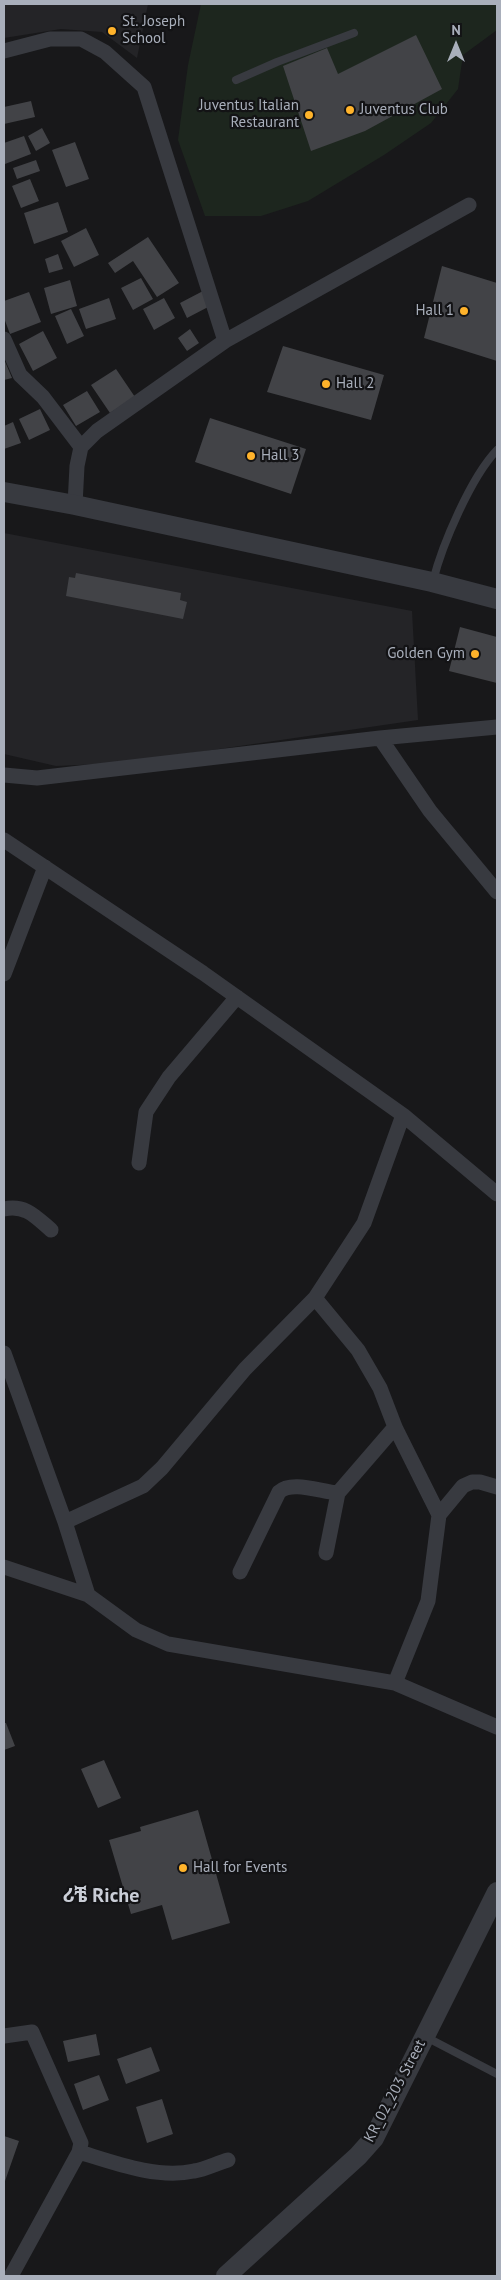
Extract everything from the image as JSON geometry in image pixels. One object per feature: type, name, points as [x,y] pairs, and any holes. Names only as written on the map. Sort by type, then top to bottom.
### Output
[{"type":"street","points":[[4,51],[50,39],[81,39],[105,52],[144,87],[225,341]]},
{"type":"street","points":[[75,505],[77,466],[81,448],[97,431],[225,341],[469,205]]},
{"type":"street","points":[[4,339],[20,375],[42,397],[81,448]]},
{"type":"street","points":[[4,492],[75,505],[432,582],[497,599]]},
{"type":"street","points":[[4,776],[37,778],[380,738],[497,727]]},
{"type":"street","points":[[380,738],[430,811],[497,892]]},
{"type":"street","points":[[4,840],[237,997],[403,1115],[497,1194]]},
{"type":"street","points":[[4,974],[45,868]]},
{"type":"street","points":[[139,1163],[146,1112],[169,1077],[237,997]]},
{"type":"street","points":[[65,1522],[143,1486],[162,1468],[245,1370],[316,1298],[364,1223],[403,1115]]},
{"type":"street","points":[[4,1209],[14,1206],[22,1208],[51,1230]]},
{"type":"street","points":[[316,1298],[358,1350],[380,1388],[395,1427],[439,1515]]},
{"type":"street","points":[[4,1352],[65,1522],[88,1595]]},
{"type":"street","points":[[326,1553],[338,1493],[395,1427]]},
{"type":"street","points":[[395,1683],[428,1601],[439,1515],[463,1486],[472,1482],[497,1487]]},
{"type":"street","points":[[240,1572],[279,1492],[283,1488],[291,1486],[338,1493]]},
{"type":"street","points":[[4,1567],[88,1595],[136,1630],[168,1644],[395,1683],[497,1726]]},
{"type":"street","name":"KR_02_203 Street","points":[[226,2276],[358,2156],[374,2138],[497,1892]]},
{"type":"street","points":[[4,2036],[32,2032],[80,2143],[79,2152],[11,2276]]},
{"type":"street","points":[[79,2152],[129,2167],[168,2173],[194,2171],[228,2160]]},
{"type":"lane","points":[[236,80],[277,62],[354,33]]},
{"type":"lane","points":[[432,582],[437,565],[473,482],[486,461],[497,450]]},
{"type":"lane","points":[[424,2036],[497,2074]]},
{"type":"shaded area","name":"St. Joseph School","points":[[4,4],[148,4],[137,58],[102,32],[61,29],[4,38]]},
{"type":"shaded area","name":"Juventus Italian Restaurant","points":[[201,4],[497,4],[497,30],[463,55],[458,89],[431,123],[384,155],[308,201],[261,216],[205,216],[178,140],[188,65]]},
{"type":"shaded area","points":[[4,533],[412,611],[418,720],[123,763],[56,766],[4,754]]},
{"type":"building","name":"Juventus Club","points":[[416,35],[442,89],[365,131],[311,151],[283,66],[327,48],[338,74]]},
{"type":"building","points":[[31,101],[35,117],[4,124],[4,107]]},
{"type":"building","points":[[42,128],[50,143],[36,151],[28,136]]},
{"type":"building","points":[[24,136],[31,154],[5,164],[4,143]]},
{"type":"building","points":[[75,142],[89,179],[66,187],[52,150]]},
{"type":"building","points":[[36,160],[40,171],[17,179],[13,168]]},
{"type":"building","points":[[30,179],[39,201],[21,208],[12,186]]},
{"type":"building","points":[[58,202],[68,232],[34,244],[24,213]]},
{"type":"building","points":[[86,228],[99,255],[74,267],[61,241]]},
{"type":"building","points":[[148,237],[179,283],[157,297],[133,261],[115,273],[108,263]]},
{"type":"building","points":[[58,254],[63,269],[49,273],[45,259]]},
{"type":"building","name":"Hall 1","points":[[442,266],[497,283],[497,361],[424,338]]},
{"type":"building","points":[[141,278],[153,299],[133,310],[121,288]]},
{"type":"building","points":[[70,280],[77,306],[51,314],[44,288]]},
{"type":"building","points":[[203,291],[210,306],[187,318],[180,303]]},
{"type":"building","points":[[29,292],[41,322],[10,334],[4,318],[4,301]]},
{"type":"building","points":[[109,298],[116,319],[86,329],[79,309]]},
{"type":"building","points":[[164,298],[175,318],[154,330],[143,309]]},
{"type":"building","points":[[71,309],[84,336],[67,344],[55,316]]},
{"type":"building","points":[[190,329],[199,343],[187,351],[178,338]]},
{"type":"building","points":[[43,331],[57,358],[33,371],[19,344]]},
{"type":"building","name":"Hall 2","points":[[283,346],[384,375],[371,420],[267,392]]},
{"type":"building","points":[[4,359],[12,378],[4,380]]},
{"type":"building","points":[[116,369],[135,397],[110,413],[91,385]]},
{"type":"building","points":[[87,391],[100,412],[76,426],[63,405]]},
{"type":"building","points":[[40,409],[50,430],[29,440],[19,419]]},
{"type":"building","name":"Hall 3","points":[[210,418],[306,449],[291,494],[195,462]]},
{"type":"building","points":[[13,422],[21,443],[4,449],[4,426]]},
{"type":"building","points":[[76,573],[181,593],[180,600],[187,602],[183,619],[66,596],[69,577],[75,578]]},
{"type":"building","name":"Golden Gym","points":[[460,627],[497,637],[497,683],[449,671]]},
{"type":"building","points":[[4,1723],[6,1723],[15,1746],[4,1750]]},
{"type":"building","points":[[104,1760],[121,1798],[98,1808],[81,1769]]},
{"type":"building","name":"Hall for Events","points":[[198,1810],[230,1923],[172,1940],[162,1905],[131,1914],[109,1840],[141,1831],[140,1827]]},
{"type":"building","points":[[96,2034],[100,2055],[68,2062],[63,2041]]},
{"type":"building","points":[[151,2047],[160,2071],[126,2084],[117,2059]]},
{"type":"building","points":[[99,2075],[109,2100],[83,2110],[74,2084]]},
{"type":"building","points":[[162,2099],[173,2134],[147,2143],[136,2107]]},
{"type":"building","points":[[4,2136],[19,2141],[4,2184]]},
{"type":"place","name":"St. Joseph School","points":[[112,31]]},
{"type":"place","name":"Juventus Club","points":[[350,110]]},
{"type":"place","name":"Juventus Italian Restaurant","points":[[309,115]]},
{"type":"place","name":"Hall 1","points":[[464,311]]},
{"type":"place","name":"Hall 2","points":[[326,384]]},
{"type":"place","name":"Hall 3","points":[[251,456]]},
{"type":"place","name":"Golden Gym","points":[[475,654]]},
{"type":"place","name":"Hall for Events","points":[[183,1868]]},
{"type":"district","name":"ሪቼ Riche","points":[[101,1896]]}]
